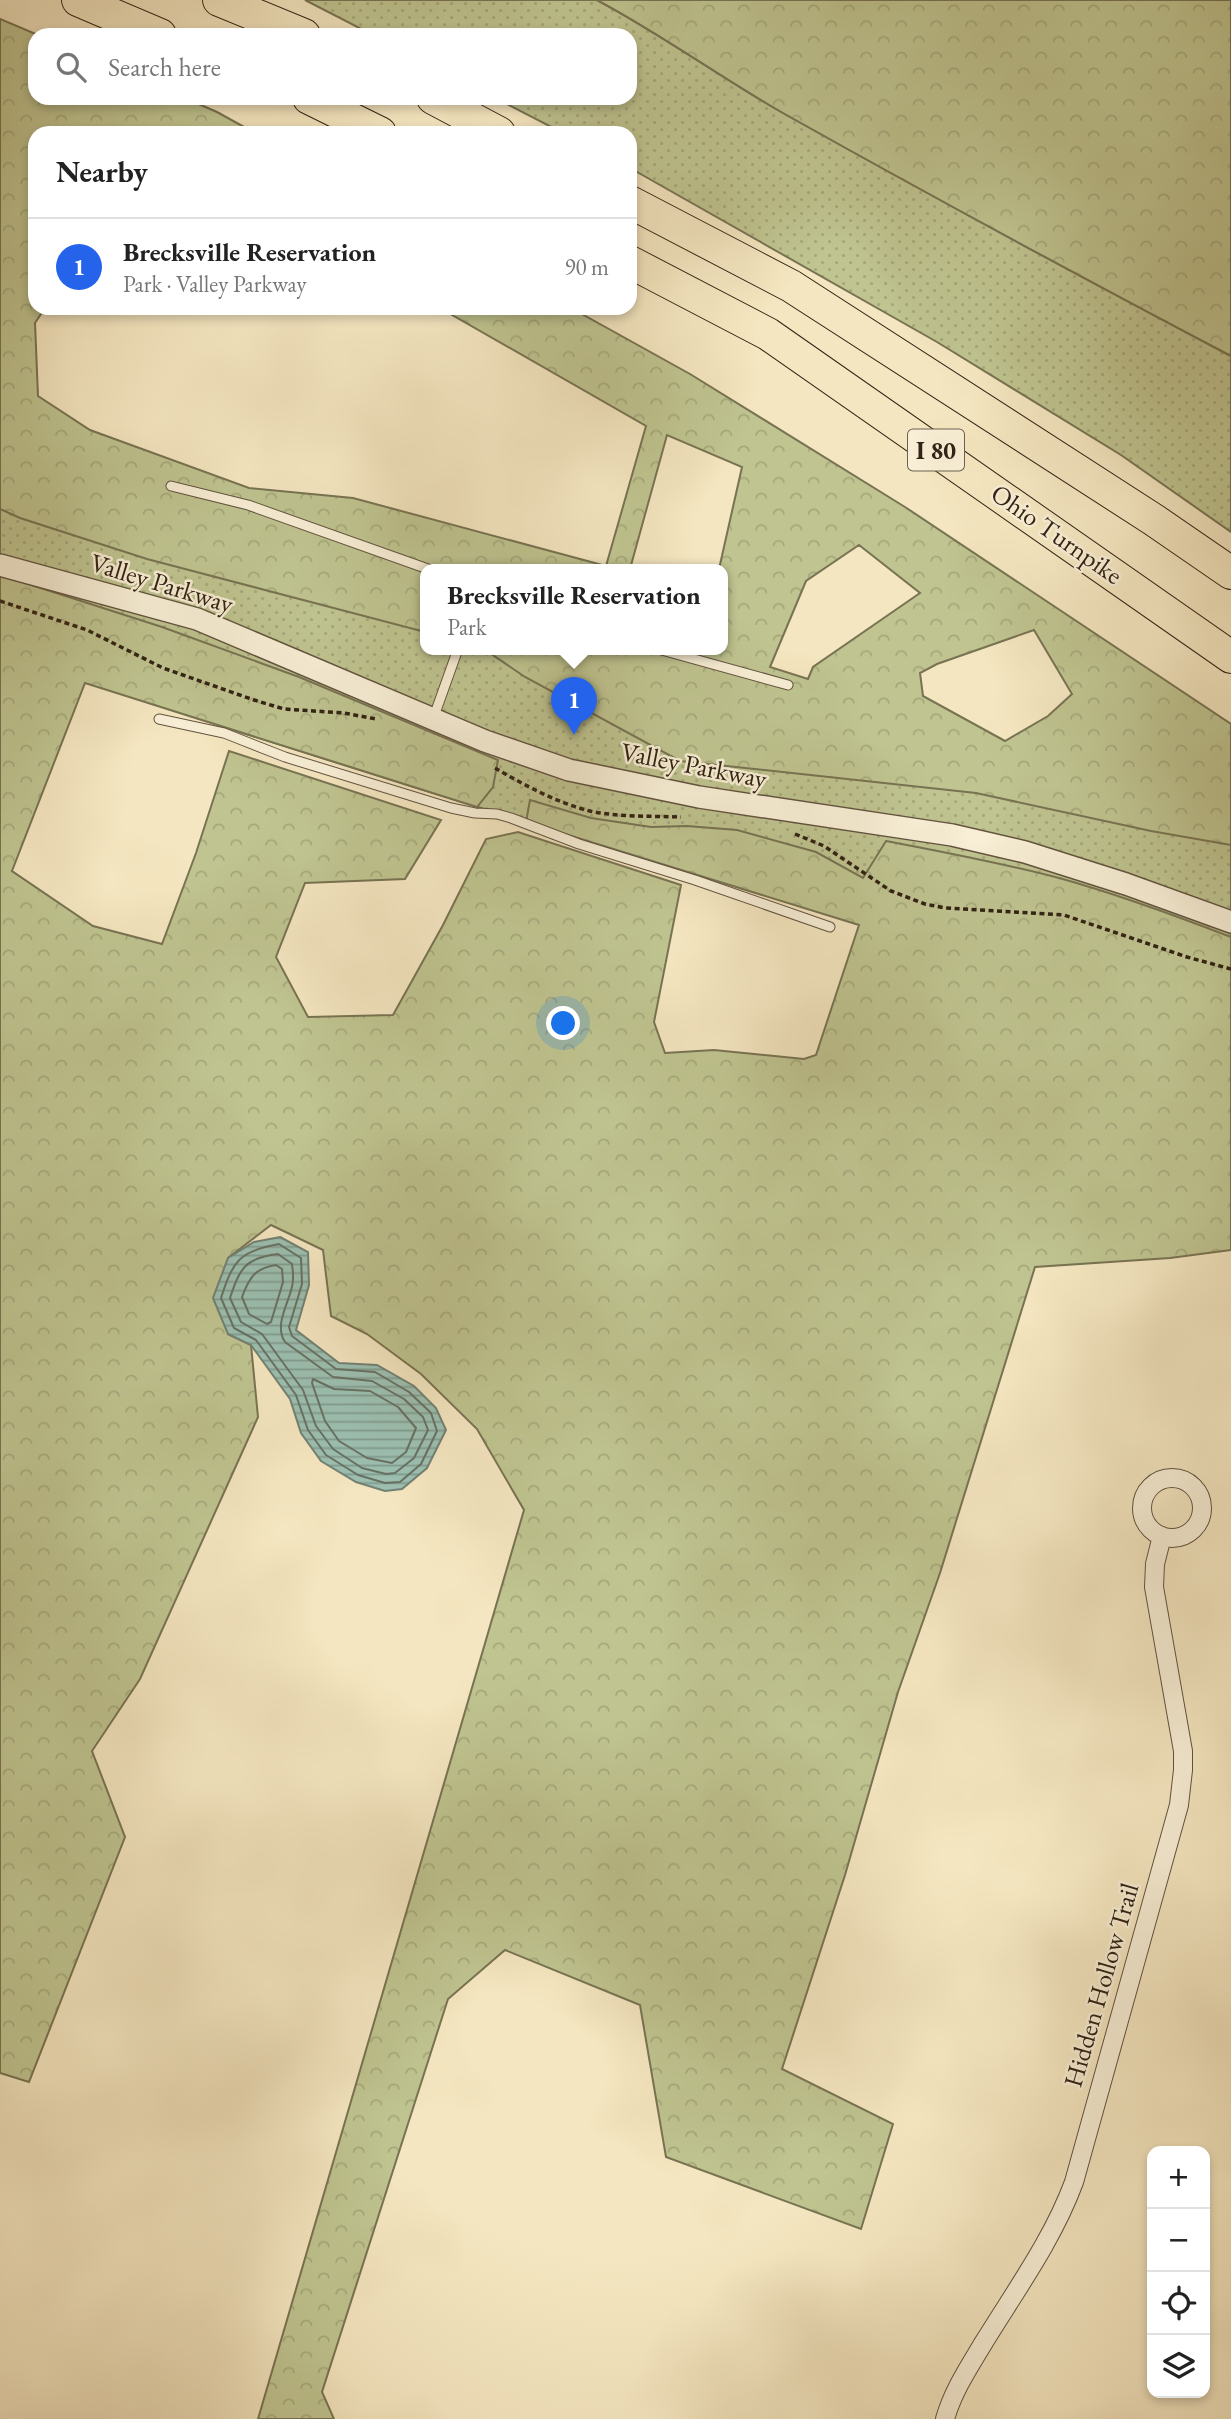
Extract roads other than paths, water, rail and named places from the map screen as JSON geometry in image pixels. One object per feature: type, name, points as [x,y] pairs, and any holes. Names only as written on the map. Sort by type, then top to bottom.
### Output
[{"type":"highway","points":[[78,0],[144,28]]},
{"type":"highway","points":[[219,0],[287,28]]},
{"type":"highway","points":[[323,105],[366,126]]},
{"type":"highway","points":[[446,105],[486,126]]},
{"type":"highway","name":"I 80","points":[[637,206],[791,286],[1154,520],[1231,573]]},
{"type":"highway","name":"Ohio Turnpike","points":[[637,266],[768,334],[1231,657]]},
{"type":"street","name":"Valley Parkway","points":[[0,565],[197,619],[485,741],[569,770],[699,797],[951,835],[1025,852],[1126,884],[1231,922]]},
{"type":"street","name":"Hidden Hollow Trail","points":[[945,2419],[951,2400],[966,2373],[1042,2249],[1065,2206],[1179,1805],[1182,1751],[1154,1587],[1155,1564],[1162,1536]]},
{"type":"lane","points":[[171,485],[248,505],[420,566]]},
{"type":"lane","points":[[433,719],[456,655]]},
{"type":"lane","points":[[680,655],[788,685]]},
{"type":"lane","points":[[159,719],[224,733],[285,757],[451,808],[497,814],[830,927]]},
{"type":"water","points":[[280,1237],[308,1252],[309,1285],[296,1330],[339,1363],[377,1365],[414,1386],[436,1408],[446,1430],[427,1468],[402,1489],[385,1491],[356,1482],[321,1461],[301,1433],[290,1399],[251,1345],[228,1334],[213,1298],[228,1258],[254,1242]]},
{"type":"place","name":"Brecksville Reservation","points":[[574,735]]}]
